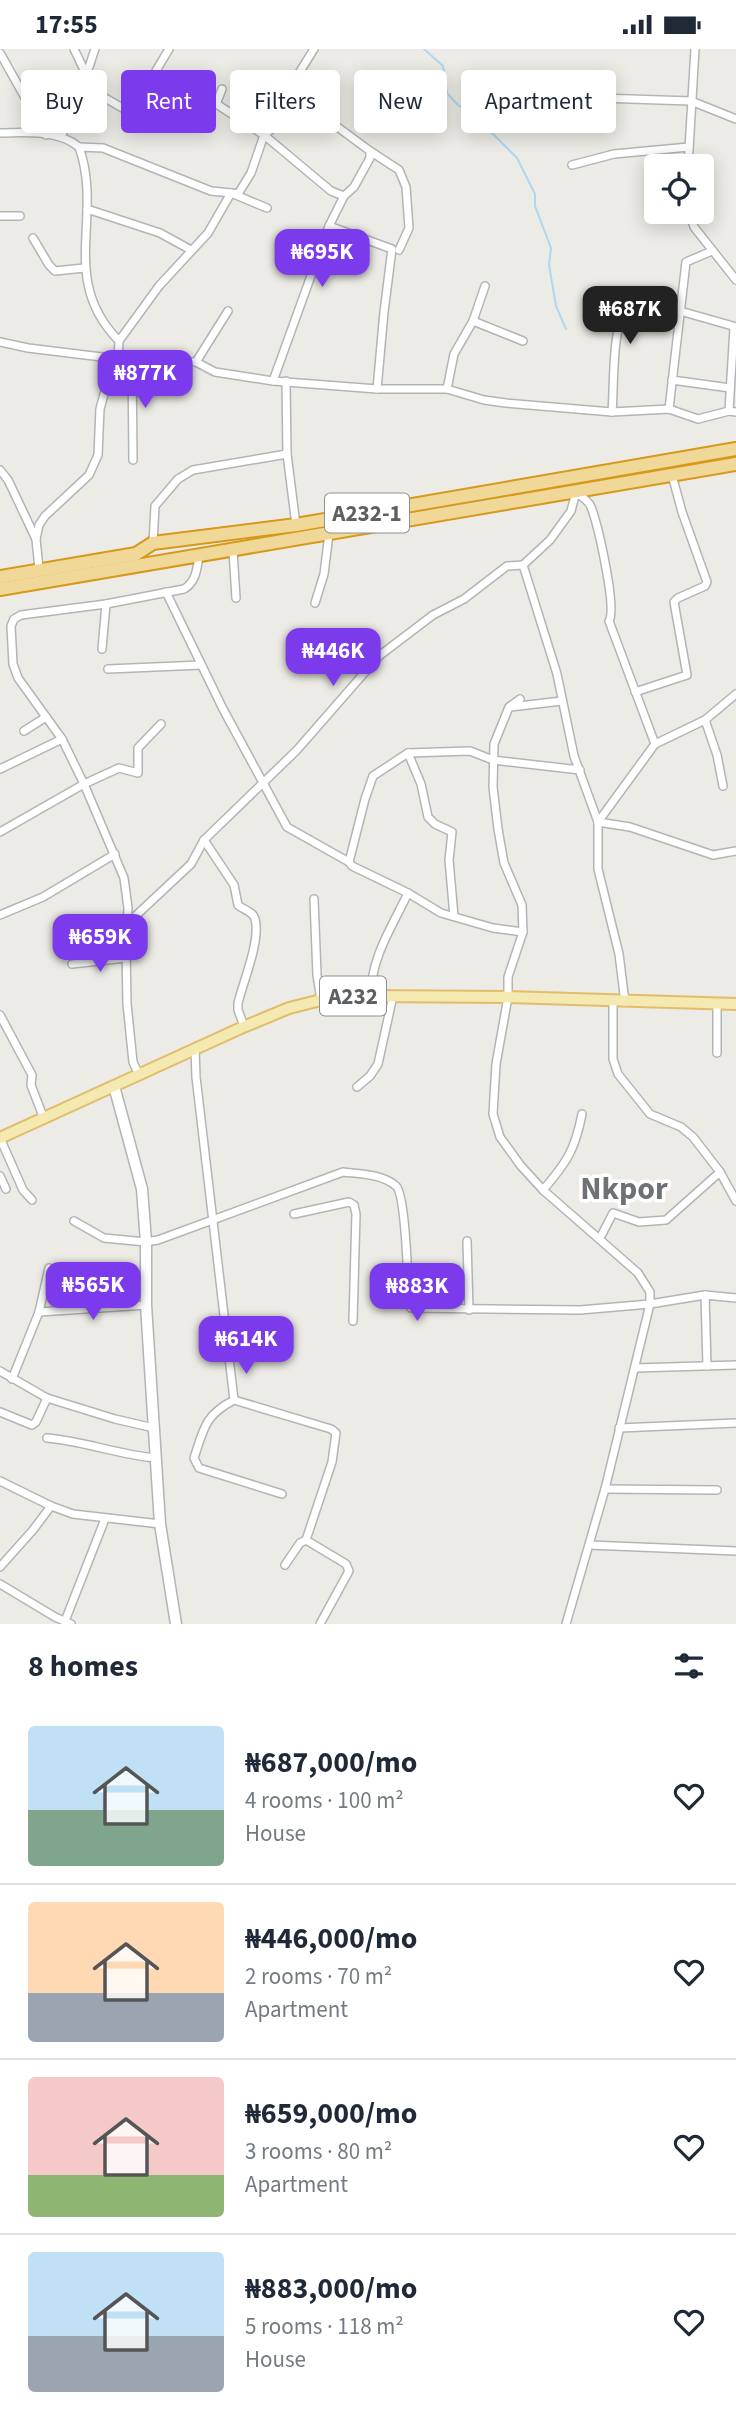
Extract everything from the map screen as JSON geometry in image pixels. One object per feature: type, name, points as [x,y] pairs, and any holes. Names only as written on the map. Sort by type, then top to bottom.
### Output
[{"type":"highway","name":"A232-1","points":[[0,591],[44,573],[136,554],[153,543],[296,526],[736,449]]},
{"type":"highway","name":"A232-1","points":[[0,575],[44,573],[200,556],[736,464]]},
{"type":"main road","name":"A232","points":[[0,1138],[244,1026],[321,1000],[371,996],[508,997],[736,1004]]},
{"type":"street","points":[[74,49],[84,70]]},
{"type":"street","points":[[89,70],[95,49]]},
{"type":"street","points":[[107,99],[131,113],[169,49]]},
{"type":"street","points":[[301,70],[314,49]]},
{"type":"street","points":[[689,154],[696,50]]},
{"type":"street","points":[[0,53],[46,135]]},
{"type":"street","points":[[222,89],[218,105],[264,135],[331,191],[344,196]]},
{"type":"street","points":[[616,99],[691,101],[736,119]]},
{"type":"street","points":[[340,129],[399,170],[406,187],[409,228],[399,250]]},
{"type":"street","points":[[0,133],[61,137],[79,147],[85,162],[87,209],[84,268],[91,299],[106,328],[119,341]]},
{"type":"street","points":[[61,137],[63,133]]},
{"type":"street","points":[[79,147],[103,148],[211,191],[238,194],[251,173],[266,133]]},
{"type":"street","points":[[572,165],[614,154],[689,147]]},
{"type":"street","points":[[273,381],[329,226],[344,196],[354,187],[370,158],[370,151]]},
{"type":"street","points":[[231,193],[267,208]]},
{"type":"street","points":[[36,539],[39,525],[45,516],[89,475],[98,455],[100,409],[107,383],[118,359],[119,341],[159,286],[208,233],[231,193]]},
{"type":"street","points":[[87,209],[160,233],[191,250]]},
{"type":"street","points":[[0,216],[20,216]]},
{"type":"street","points":[[693,224],[736,280]]},
{"type":"street","points":[[329,226],[392,249],[377,389]]},
{"type":"street","points":[[33,238],[55,271],[84,268]]},
{"type":"street","points":[[669,409],[686,262],[712,251]]},
{"type":"street","points":[[447,389],[454,353],[473,321],[485,286]]},
{"type":"street","points":[[197,362],[228,311]]},
{"type":"street","points":[[0,342],[118,359],[197,362],[215,372],[273,381],[377,389],[447,389],[484,400],[612,412],[669,409],[698,419],[733,411],[730,388],[733,383],[735,327],[680,311],[625,312],[616,333],[612,412]]},
{"type":"street","points":[[473,321],[523,341]]},
{"type":"street","points":[[132,359],[134,460]]},
{"type":"street","points":[[286,380],[287,454],[296,526]]},
{"type":"street","points":[[672,380],[730,388]]},
{"type":"street","points":[[153,543],[155,506],[178,479],[193,470],[287,454]]},
{"type":"street","points":[[0,470],[8,480],[36,539],[44,573]]},
{"type":"street","points":[[635,692],[687,675],[674,602],[705,586],[707,582],[672,475]]},
{"type":"street","points":[[128,923],[191,865],[204,840],[262,786],[379,656],[433,615],[464,599],[507,566],[523,565],[550,540],[571,511],[576,492],[591,504],[609,581],[612,616],[609,621],[655,744]]},
{"type":"street","points":[[314,603],[324,574],[329,534]]},
{"type":"street","points":[[233,551],[236,598]]},
{"type":"street","points":[[139,1075],[133,1062],[129,1034],[126,958],[128,923],[124,878],[62,739],[22,687],[13,664],[11,626],[14,619],[21,615],[106,604],[184,589],[192,585],[200,556]]},
{"type":"street","points":[[523,565],[556,674],[580,770],[598,822],[598,869],[618,954],[619,1002],[613,1059],[618,1074],[650,1114],[681,1127],[693,1137],[720,1172],[736,1201]]},
{"type":"street","points":[[507,566],[527,576]]},
{"type":"street","points":[[166,592],[262,786],[287,827],[352,866],[442,913],[492,928],[523,932]]},
{"type":"street","points":[[102,649],[106,604]]},
{"type":"street","points":[[337,647],[356,647],[379,656]]},
{"type":"street","points":[[108,669],[201,665]]},
{"type":"street","points":[[598,822],[655,744],[705,720],[736,694]]},
{"type":"street","points":[[520,699],[509,707],[494,744],[493,787],[498,829],[504,863],[522,905],[523,932],[508,977],[508,997],[496,1064],[493,1114],[500,1137],[521,1166],[543,1190],[638,1273],[650,1292],[650,1304],[605,1489],[566,1624]]},
{"type":"street","points":[[509,707],[562,701]]},
{"type":"street","points":[[24,731],[46,717]]},
{"type":"street","points":[[705,720],[717,755],[723,786]]},
{"type":"street","points":[[0,832],[84,784],[120,768],[138,773],[138,748],[161,725]]},
{"type":"street","points":[[0,769],[62,739]]},
{"type":"street","points":[[349,862],[373,776],[408,753],[470,751],[493,760],[580,770]]},
{"type":"street","points":[[408,753],[421,784],[428,817],[435,824],[452,832],[449,860],[454,916]]},
{"type":"street","points":[[598,822],[629,827],[713,855],[736,851]]},
{"type":"street","points":[[204,840],[234,885],[235,901],[255,919],[254,948],[238,1010],[244,1026]]},
{"type":"street","points":[[0,915],[43,897],[114,854]]},
{"type":"street","points":[[371,996],[370,985],[380,949],[408,893]]},
{"type":"street","points":[[314,899],[321,1000]]},
{"type":"street","points":[[72,964],[126,958]]},
{"type":"street","points":[[357,1087],[370,1076],[378,1064],[393,996]]},
{"type":"street","points":[[717,1003],[717,1053]]},
{"type":"street","points":[[0,1015],[32,1075],[31,1084],[44,1119]]},
{"type":"street","points":[[195,1049],[234,1401]]},
{"type":"street","points":[[114,1086],[142,1189],[146,1242],[146,1305],[160,1524],[176,1624]]},
{"type":"street","points":[[543,1190],[569,1158],[582,1114]]},
{"type":"street","points":[[0,1138],[23,1189],[32,1201]]},
{"type":"street","points":[[600,1238],[613,1213],[639,1222],[666,1220],[720,1172]]},
{"type":"street","points":[[74,1221],[104,1238],[146,1242],[343,1173],[371,1175],[397,1187],[401,1196],[411,1308],[580,1310],[650,1304],[705,1295],[736,1298]]},
{"type":"street","points":[[0,1176],[6,1189]]},
{"type":"street","points":[[294,1214],[349,1202],[354,1205],[353,1321]]},
{"type":"street","points":[[467,1241],[469,1310]]},
{"type":"street","points":[[12,1379],[39,1312],[49,1268]]},
{"type":"street","points":[[705,1295],[707,1366]]},
{"type":"street","points":[[39,1312],[146,1305]]},
{"type":"street","points":[[635,1368],[736,1365]]},
{"type":"street","points":[[0,1371],[47,1398],[154,1428]]},
{"type":"street","points":[[0,1412],[33,1425],[47,1398]]},
{"type":"street","points":[[282,1494],[199,1468],[194,1458],[205,1426],[215,1410],[234,1401],[331,1429],[336,1433],[332,1462],[306,1540],[300,1543],[285,1565]]},
{"type":"street","points":[[619,1428],[736,1423]]},
{"type":"street","points":[[47,1438],[156,1458]]},
{"type":"street","points":[[0,1481],[51,1507],[73,1514],[160,1524]]},
{"type":"street","points":[[605,1489],[717,1490]]},
{"type":"street","points":[[0,1567],[51,1507]]},
{"type":"street","points":[[0,1584],[68,1623],[105,1518]]},
{"type":"street","points":[[306,1540],[346,1564],[349,1571],[320,1624]]},
{"type":"street","points":[[589,1545],[736,1551]]},
{"type":"waterway","points":[[424,49],[443,66],[447,93],[458,105],[475,116],[517,158],[535,194],[535,206],[551,248],[549,265],[556,306],[566,329]]},
{"type":"district","name":"Nkpor","points":[[624,1189]]}]
